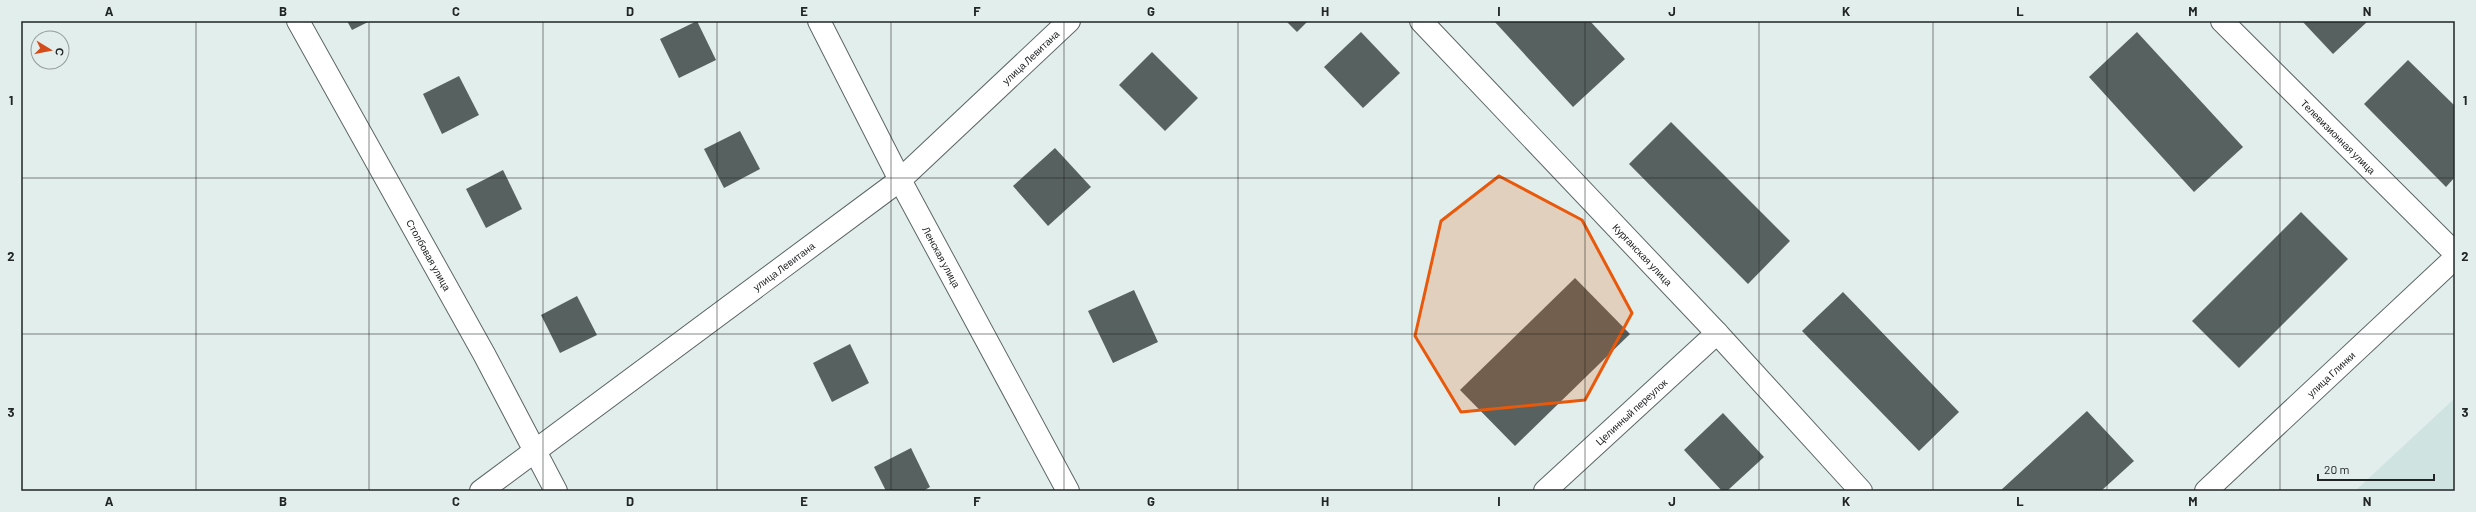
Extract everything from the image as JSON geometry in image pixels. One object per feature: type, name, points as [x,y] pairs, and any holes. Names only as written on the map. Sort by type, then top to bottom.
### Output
[{"type":"street","name":"Столбовая улица","points":[[298,21],[535,449],[556,491]]},
{"type":"street","name":"Ленская улица","points":[[819,21],[900,180],[1068,491]]},
{"type":"street","name":"улица Левитана","points":[[481,491],[535,449],[900,180],[1069,21]]},
{"type":"street","name":"Курганская улица","points":[[1421,21],[1717,333],[1861,491]]},
{"type":"street","name":"Телевизионная улица","points":[[2222,21],[2455,253]]},
{"type":"street","name":"улица Глинки","points":[[2206,491],[2455,258]]},
{"type":"street","name":"Целинный переулок","points":[[1545,491],[1717,333]]},
{"type":"highlighted area","points":[[1499,176],[1582,220],[1632,313],[1585,400],[1461,412],[1415,336],[1441,221]]},
{"type":"shaded area","points":[[2455,398],[2455,491],[2355,491]]},
{"type":"building","points":[[347,21],[370,21],[352,30]]},
{"type":"building","points":[[697,21],[716,60],[679,78],[660,39]]},
{"type":"building","points":[[1286,21],[1308,21],[1297,32]]},
{"type":"building","points":[[1494,21],[1590,21],[1625,59],[1573,107]]},
{"type":"building","points":[[2302,21],[2368,21],[2333,54]]},
{"type":"building","points":[[1361,32],[1400,73],[1363,108],[1324,67]]},
{"type":"building","points":[[2137,32],[2243,147],[2194,192],[2089,77]]},
{"type":"building","points":[[1152,52],[1198,98],[1165,131],[1119,85]]},
{"type":"building","points":[[2408,60],[2455,106],[2455,177],[2446,187],[2364,104]]},
{"type":"building","points":[[459,76],[479,115],[442,134],[423,94]]},
{"type":"building","points":[[1671,122],[1790,241],[1748,284],[1629,164]]},
{"type":"building","points":[[740,131],[760,169],[724,188],[704,149]]},
{"type":"building","points":[[1055,148],[1091,187],[1048,226],[1013,186]]},
{"type":"building","points":[[503,170],[522,209],[486,228],[466,189]]},
{"type":"building","points":[[2301,212],[2348,259],[2239,368],[2192,321]]},
{"type":"building","points":[[1575,278],[1630,334],[1515,446],[1460,390]]},
{"type":"building","points":[[1134,290],[1158,342],[1113,363],[1088,311]]},
{"type":"building","points":[[1843,292],[1959,412],[1919,451],[1802,331]]},
{"type":"building","points":[[577,296],[597,335],[560,353],[541,315]]},
{"type":"building","points":[[850,344],[869,383],[832,402],[813,363]]},
{"type":"building","points":[[2087,411],[2134,461],[2101,491],[2000,491]]},
{"type":"building","points":[[1723,413],[1764,457],[1727,491],[1722,491],[1684,450]]},
{"type":"building","points":[[911,448],[930,487],[923,491],[886,491],[874,467]]}]
